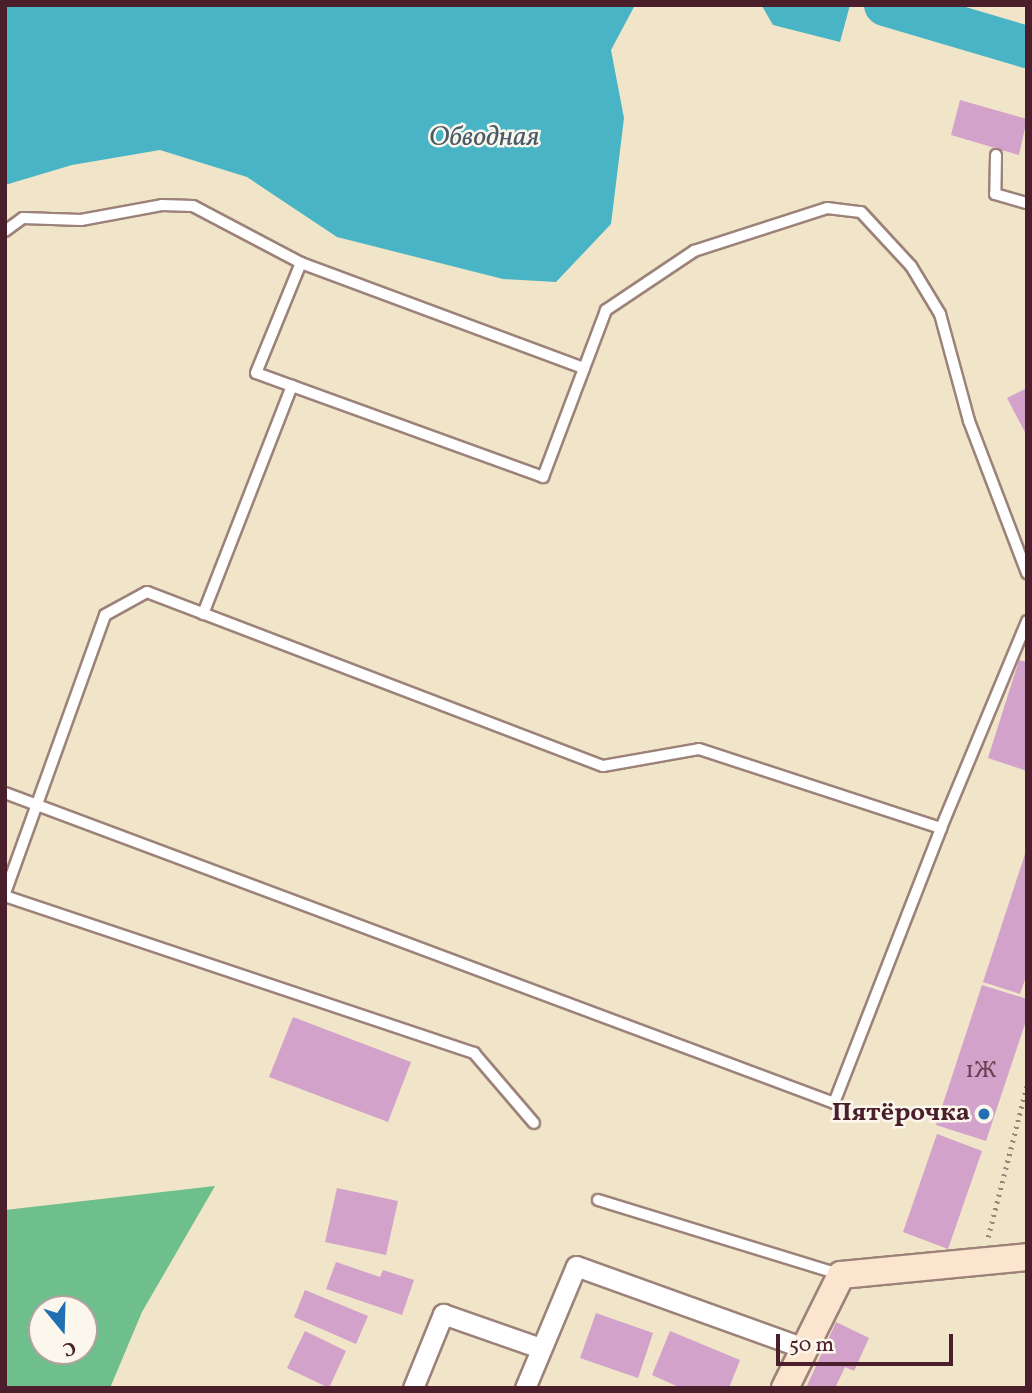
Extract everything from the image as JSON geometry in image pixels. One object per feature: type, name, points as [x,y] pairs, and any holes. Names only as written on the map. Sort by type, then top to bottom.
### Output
[{"type":"street","points":[[785,1388],[841,1275],[1027,1256]]},
{"type":"street","points":[[525,1388],[576,1266],[804,1348]]},
{"type":"street","points":[[413,1388],[443,1314],[540,1348]]},
{"type":"lane","points":[[996,155],[995,194],[1027,203]]},
{"type":"lane","points":[[5,231],[23,218],[82,220],[162,205],[193,206],[301,262],[584,368]]},
{"type":"lane","points":[[301,262],[256,373],[543,477],[606,310],[694,251],[827,208],[861,212],[911,266],[940,314],[969,421],[1027,573]]},
{"type":"lane","points":[[203,614],[292,386]]},
{"type":"lane","points":[[534,1123],[474,1053],[5,895],[105,615],[147,592],[603,766],[699,749],[941,828]]},
{"type":"lane","points":[[5,793],[834,1103],[941,828],[1027,621]]},
{"type":"lane","points":[[598,1200],[841,1275]]},
{"type":"path","points":[[982,1261],[1027,1085]]},
{"type":"green space","points":[[215,1186],[142,1312],[110,1388],[5,1388],[5,1210]]},
{"type":"water","name":"Обводная","points":[[5,5],[635,5],[611,50],[624,118],[611,224],[556,282],[503,279],[337,237],[247,177],[160,150],[72,165],[5,185]]},
{"type":"water","points":[[850,5],[840,42],[773,25],[762,6]]},
{"type":"building","points":[[960,100],[1027,119],[1019,155],[951,135]]},
{"type":"building","points":[[1027,388],[1027,436],[1007,398]]},
{"type":"building","points":[[1019,660],[1027,662],[1027,771],[988,758]]},
{"type":"building","points":[[1027,848],[1027,974],[1020,994],[983,982]]},
{"type":"building","points":[[982,985],[1027,999],[1027,1018],[986,1141],[936,1125]]},
{"type":"building","points":[[293,1017],[411,1062],[388,1122],[269,1077]]},
{"type":"building","points":[[937,1134],[982,1151],[948,1249],[903,1232]]},
{"type":"building","points":[[337,1188],[398,1201],[386,1255],[325,1242]]},
{"type":"building","points":[[336,1262],[380,1277],[383,1270],[414,1280],[402,1315],[326,1289]]},
{"type":"building","points":[[305,1290],[368,1316],[356,1344],[294,1317]]},
{"type":"building","points":[[596,1313],[653,1333],[638,1378],[580,1358]]},
{"type":"building","points":[[836,1322],[869,1338],[854,1371],[845,1367],[835,1388],[806,1388]]},
{"type":"building","points":[[305,1331],[346,1351],[329,1388],[287,1368]]},
{"type":"building","points":[[670,1331],[740,1360],[729,1388],[681,1388],[652,1375]]},
{"type":"waterway","points":[[885,5],[1027,47]]},
{"type":"place","name":"Пятёрочка","points":[[984,1114]]}]
